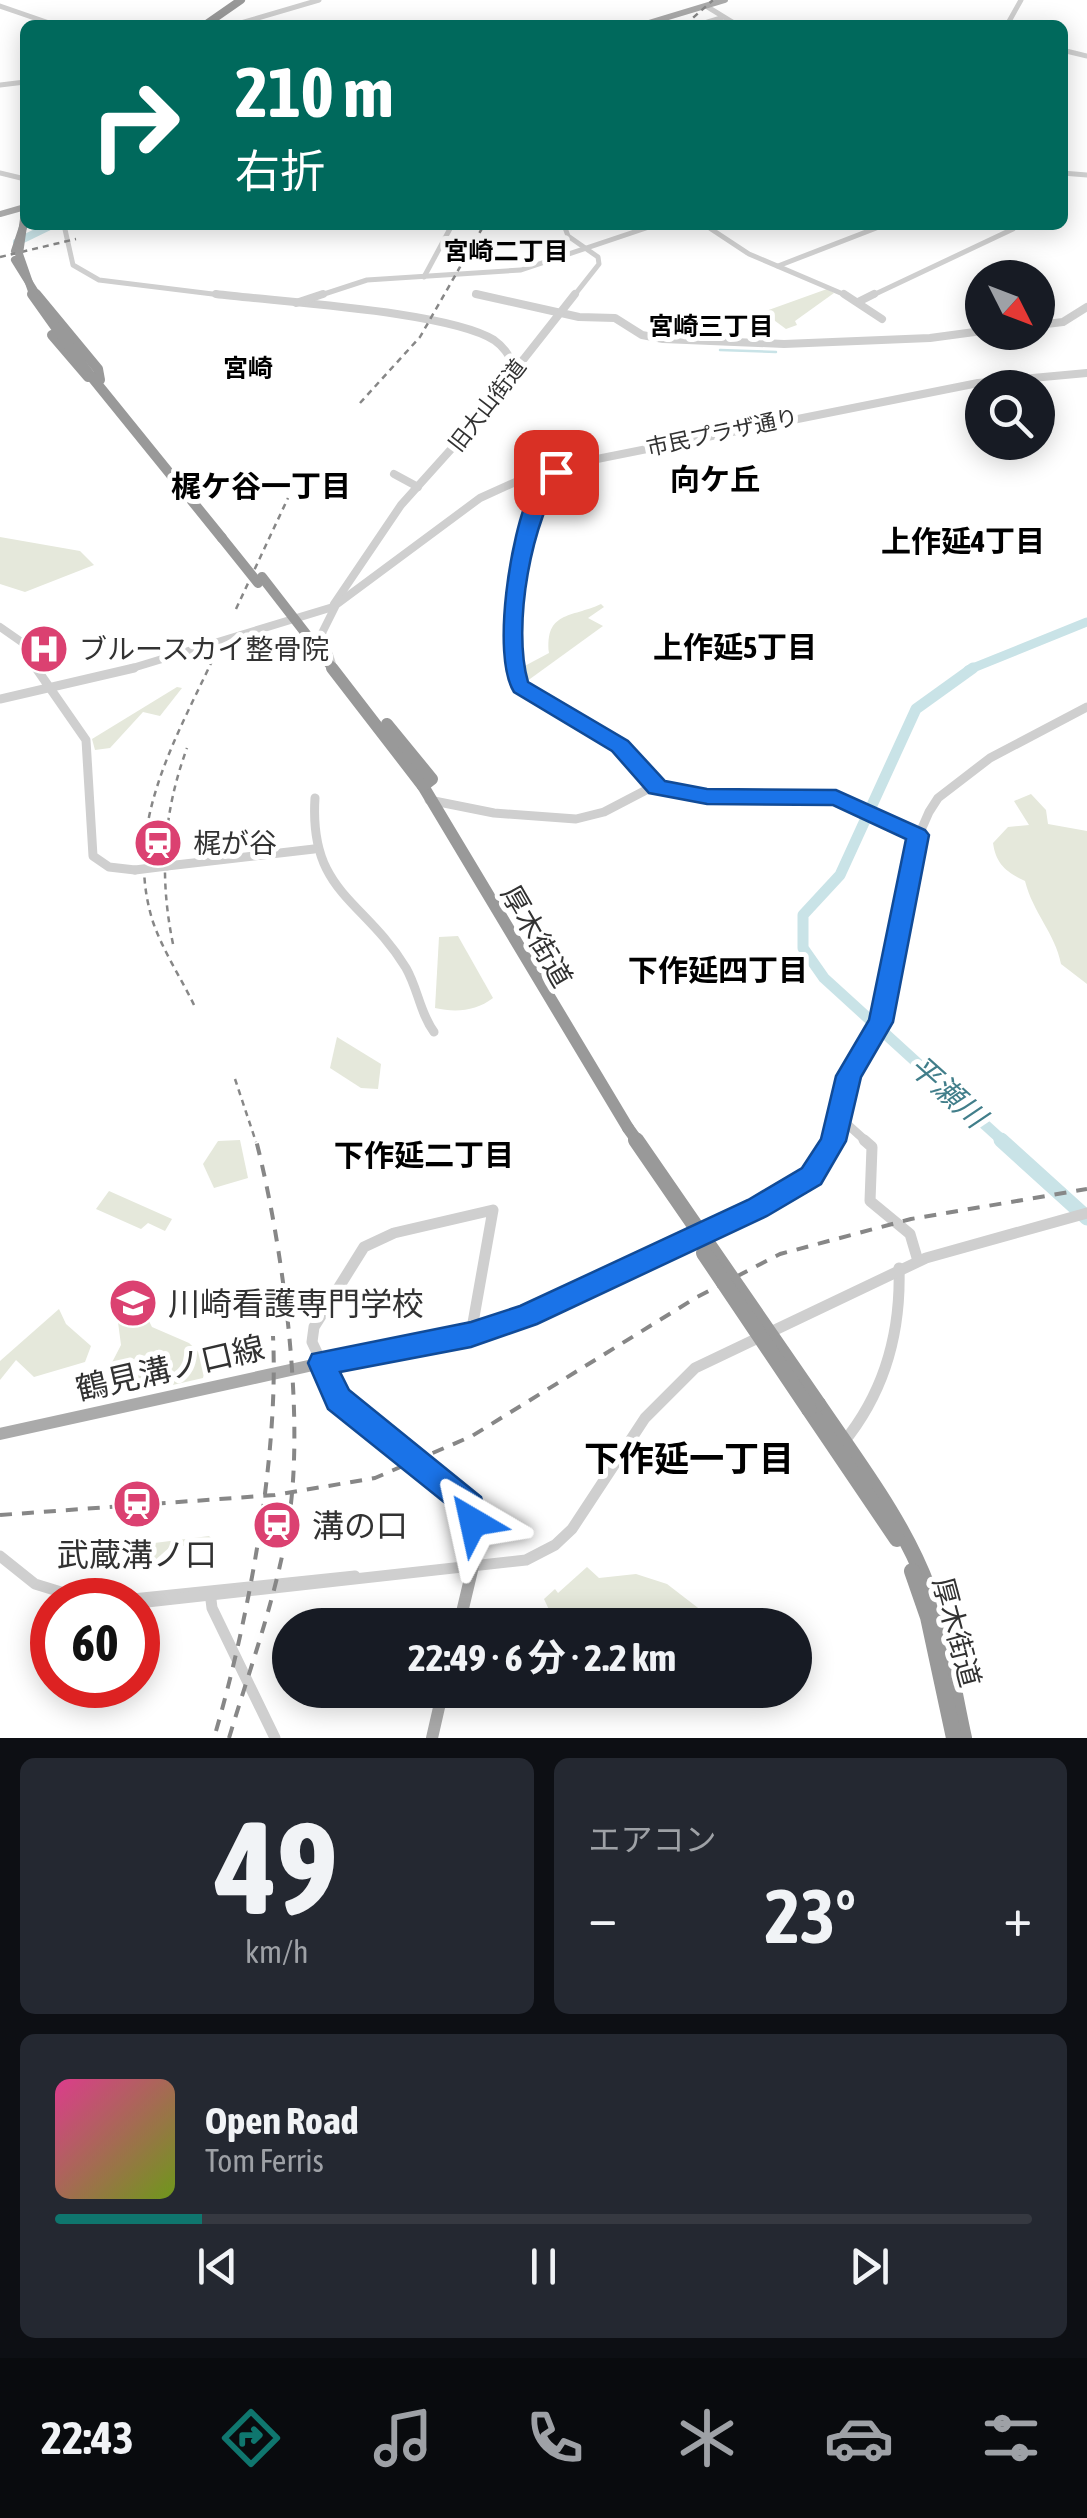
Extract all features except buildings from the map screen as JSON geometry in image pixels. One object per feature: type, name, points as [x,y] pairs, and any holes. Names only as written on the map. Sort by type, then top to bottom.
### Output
[{"type":"highway","points":[[209,20],[238,0]]},
{"type":"highway","name":"厚木街道","points":[[20,226],[12,244],[16,275],[362,703],[400,737],[432,779],[426,796]]},
{"type":"highway","points":[[21,230],[15,255],[22,278],[98,370],[93,375],[84,374],[52,335]]},
{"type":"highway","name":"厚木街道","points":[[293,619],[426,796],[625,1129],[882,1513],[915,1576],[963,1733]]},
{"type":"main road","points":[[659,20],[725,0]]},
{"type":"main road","points":[[322,1363],[340,1401],[468,1505],[473,1518],[473,1567],[463,1608]]},
{"type":"main road","name":"鶴見溝ノ口線","points":[[0,1434],[322,1363]]},
{"type":"main road","points":[[432,1738],[438,1708]]},
{"type":"street","points":[[251,20],[319,0]]},
{"type":"street","points":[[0,6],[41,20]]},
{"type":"street","points":[[706,6],[725,20]]},
{"type":"street","points":[[714,20],[720,18]]},
{"type":"street","points":[[65,230],[71,262],[94,278],[396,315],[472,331],[495,340],[512,361]]},
{"type":"street","points":[[424,277],[449,230]]},
{"type":"street","points":[[566,230],[568,236],[587,248]]},
{"type":"street","points":[[296,303],[351,283],[505,273],[640,230]]},
{"type":"street","points":[[714,230],[778,266],[860,300],[882,319]]},
{"type":"street","points":[[778,266],[871,230]]},
{"type":"street","points":[[860,300],[1011,230]]},
{"type":"street","name":"旧大山街道","points":[[349,580],[418,487],[490,407],[512,361],[525,356],[598,264],[598,257],[587,248]]},
{"type":"street","points":[[475,294],[560,312],[615,318],[642,335],[663,339],[784,344],[930,338],[965,333]]},
{"type":"street","points":[[1055,323],[1087,307]]},
{"type":"street","name":"市民プラザ通り","points":[[0,699],[49,691],[337,605],[480,498],[511,481],[560,466],[978,383],[1087,373]]},
{"type":"street","points":[[560,466],[539,493],[512,612],[516,679],[521,687],[620,746],[628,758],[651,776],[656,787]]},
{"type":"street","points":[[394,474],[418,487]]},
{"type":"street","points":[[323,610],[337,601],[349,580],[358,589]]},
{"type":"street","points":[[332,664],[322,634],[337,605]]},
{"type":"street","points":[[0,628],[23,643],[49,691],[83,733],[90,750],[93,856],[109,867],[135,870],[314,849]]},
{"type":"street","points":[[471,1334],[493,1210],[461,1223],[404,1230],[364,1247],[314,1328],[312,1342],[322,1363],[471,1334],[527,1316],[791,1191],[811,1176],[827,1154],[849,1076],[876,1029],[918,835],[938,798],[990,758],[1087,707]]},
{"type":"street","points":[[426,796],[494,813],[576,819],[604,812],[632,794],[656,787],[725,797],[811,794],[841,799],[918,835]]},
{"type":"street","points":[[315,798],[314,849],[326,878],[406,969],[434,1032]]},
{"type":"street","points":[[838,1116],[872,1147],[870,1201],[910,1234],[918,1261]]},
{"type":"street","points":[[160,1597],[518,1563],[562,1540],[581,1518],[656,1403],[696,1368],[899,1268],[1082,1214]]},
{"type":"street","points":[[839,1445],[862,1416],[890,1350],[899,1268]]},
{"type":"street","points":[[0,1556],[30,1578]]},
{"type":"street","points":[[160,1601],[210,1593]]},
{"type":"street","points":[[210,1593],[275,1738]]},
{"type":"shaded area","points":[[827,289],[834,293],[795,321],[797,325],[786,329],[763,312]]},
{"type":"shaded area","points":[[0,537],[80,551],[94,565],[25,592],[0,584]]},
{"type":"shaded area","points":[[601,604],[604,607],[588,618],[603,626],[523,684],[519,669],[549,653],[551,630],[556,623]]},
{"type":"shaded area","points":[[177,687],[182,688],[160,716],[143,712],[110,748],[95,750],[92,739]]},
{"type":"shaded area","points":[[1031,794],[1046,810],[1048,824],[1087,831],[1087,984],[1061,964],[1025,881],[1003,866],[994,850],[993,843],[1008,827],[1029,825],[1014,801]]},
{"type":"shaded area","points":[[458,936],[493,998],[466,1010],[435,1008],[439,937]]},
{"type":"shaded area","points":[[337,1037],[381,1064],[378,1089],[361,1088],[330,1068]]},
{"type":"shaded area","points":[[240,1140],[248,1178],[214,1188],[203,1164],[218,1141]]},
{"type":"shaded area","points":[[109,1191],[172,1219],[165,1231],[148,1223],[141,1229],[96,1209]]},
{"type":"shaded area","points":[[59,1309],[66,1324],[91,1346],[85,1362],[34,1377],[16,1360],[0,1380],[0,1361]]},
{"type":"shaded area","points":[[147,1317],[152,1327],[189,1343],[207,1360],[203,1378],[138,1393],[103,1380],[121,1345],[118,1322]]},
{"type":"shaded area","points":[[209,1536],[215,1542],[170,1547],[154,1561],[133,1564],[127,1559],[131,1546]]},
{"type":"shaded area","points":[[587,1567],[599,1578],[636,1574],[667,1584],[698,1608],[548,1608],[544,1599],[555,1589],[558,1593]]},
{"type":"waterway","points":[[17,242],[42,230]]},
{"type":"waterway","points":[[720,350],[776,352]]},
{"type":"waterway","name":"平瀬川","points":[[968,670],[1087,622]]},
{"type":"waterway","name":"平瀬川","points":[[973,668],[916,709],[840,875],[803,915],[803,948],[824,978],[1004,1142]]},
{"type":"waterway","name":"平瀬川","points":[[1001,1140],[1087,1218]]},
{"type":"railway","points":[[691,20],[713,0]]},
{"type":"railway","points":[[360,403],[420,337],[481,230]]},
{"type":"railway","points":[[0,257],[76,239]]},
{"type":"railway","points":[[236,609],[288,498]]},
{"type":"railway","points":[[194,1005],[153,922],[145,887],[144,853],[157,786],[213,659]]},
{"type":"railway","points":[[173,944],[166,894],[166,845],[173,796],[187,748]]},
{"type":"railway","points":[[235,1079],[256,1142]]},
{"type":"railway","points":[[256,1140],[275,1230],[289,1332],[294,1435],[292,1492]]},
{"type":"railway","points":[[292,1492],[375,1478],[472,1436],[697,1297],[780,1254],[911,1219],[1087,1189]]},
{"type":"railway","points":[[264,1496],[274,1382],[273,1336]]},
{"type":"railway","points":[[229,1738],[277,1579],[292,1492]]},
{"type":"railway","points":[[264,1496],[292,1492]]},
{"type":"railway","points":[[0,1515],[264,1496]]},
{"type":"railway","points":[[216,1731],[240,1638],[264,1496]]},
{"type":"place","name":"ブルースカイ整骨院","points":[[44,649]]},
{"type":"place","name":"梶が谷","points":[[158,843]]},
{"type":"place","name":"川崎看護専門学校","points":[[133,1303]]},
{"type":"place","name":"武蔵溝ノ口","points":[[137,1504]]},
{"type":"place","name":"溝の口","points":[[277,1525]]},
{"type":"district","name":"宮崎二丁目","points":[[506,251]]},
{"type":"district","name":"宮崎三丁目","points":[[711,326]]},
{"type":"district","name":"宮崎","points":[[248,368]]},
{"type":"district","name":"向ケ丘","points":[[715,479]]},
{"type":"district","name":"梶ケ谷一丁目","points":[[261,486]]},
{"type":"district","name":"上作延4丁目","points":[[963,541]]},
{"type":"district","name":"上作延5丁目","points":[[735,647]]},
{"type":"district","name":"下作延四丁目","points":[[718,970]]},
{"type":"district","name":"下作延二丁目","points":[[424,1155]]},
{"type":"district","name":"下作延一丁目","points":[[689,1458]]},
{"type":"route","points":[[473,1522],[470,1507],[460,1496],[336,1397],[322,1363],[471,1334],[527,1316],[757,1208],[811,1176],[834,1141],[840,1101],[849,1076],[881,1022],[918,835],[836,798],[811,794],[707,796],[656,787],[651,776],[594,726],[572,718],[521,687],[516,679],[512,612],[539,493],[556,472]]}]
